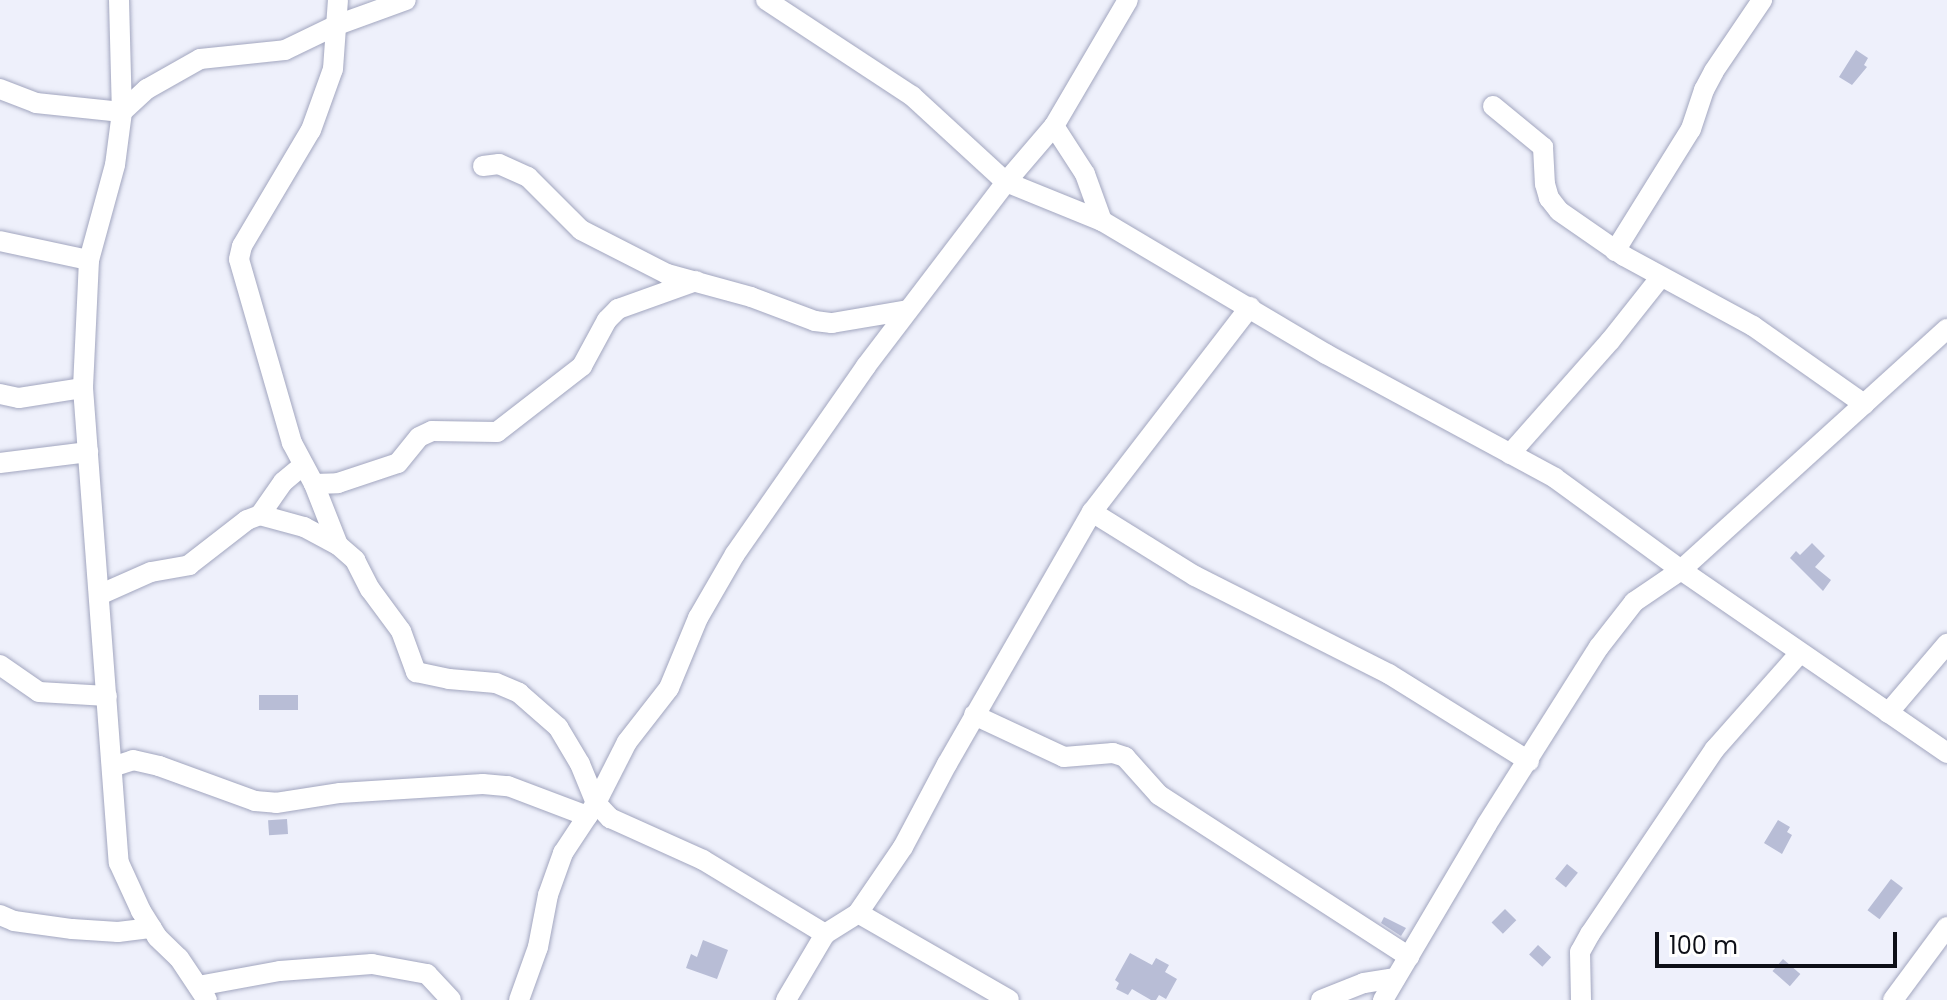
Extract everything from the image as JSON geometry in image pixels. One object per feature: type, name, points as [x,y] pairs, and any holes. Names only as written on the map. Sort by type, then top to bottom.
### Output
[{"type":"street","points":[[119,0],[122,112],[115,165],[89,260],[83,388],[119,863],[152,928],[179,958],[202,993],[280,971],[372,964],[427,974],[451,1000]]},
{"type":"street","points":[[338,0],[333,69],[311,130],[242,246],[239,259],[288,430],[338,545]]},
{"type":"street","points":[[0,89],[36,103],[122,112],[147,89],[200,59],[285,50],[337,25],[406,0]]},
{"type":"street","points":[[766,0],[788,5],[912,96],[1006,182],[1102,221],[1326,354],[1555,478],[1681,570],[1947,753]]},
{"type":"street","points":[[519,1000],[538,947],[548,895],[563,853],[591,810],[627,742],[669,688],[698,618],[735,554],[797,462],[908,310],[1006,182],[1054,126],[1128,0]]},
{"type":"street","points":[[1615,251],[1691,129],[1714,71],[1762,0]]},
{"type":"street","points":[[1493,106],[1543,147],[1545,184],[1553,205],[1615,251],[1753,326],[1864,404]]},
{"type":"street","points":[[1054,126],[1085,174],[1102,221]]},
{"type":"street","points":[[483,166],[499,164],[528,177],[581,230],[667,274],[815,321],[832,323],[908,310]]},
{"type":"street","points":[[0,241],[89,260]]},
{"type":"street","points":[[1510,454],[1610,341],[1660,278]]},
{"type":"street","points":[[314,484],[338,483],[398,463],[419,437],[432,431],[497,432],[582,366],[607,320],[618,309],[696,281]]},
{"type":"street","points":[[786,1000],[825,934],[858,913],[903,847],[974,715],[1092,512],[1250,307]]},
{"type":"street","points":[[1383,1000],[1599,647],[1634,602],[1681,570],[1947,329]]},
{"type":"street","points":[[0,394],[19,398],[83,388]]},
{"type":"street","points":[[0,463],[88,452]]},
{"type":"street","points":[[99,595],[151,572],[189,565],[247,520],[260,515],[283,482],[303,465]]},
{"type":"street","points":[[1092,512],[1195,576],[1389,674],[1529,761]]},
{"type":"street","points":[[260,515],[304,527],[338,545],[355,560],[370,589],[392,616],[416,672],[449,679],[496,683],[519,693],[558,727],[580,764],[591,810]]},
{"type":"street","points":[[1888,713],[1947,644]]},
{"type":"street","points":[[1581,1000],[1580,952],[1590,934],[1715,749],[1800,653]]},
{"type":"street","points":[[0,665],[39,692],[107,696]]},
{"type":"street","points":[[974,715],[1064,757],[1113,753],[1125,757],[1144,781],[1181,810],[1409,957]]},
{"type":"street","points":[[111,743],[133,760],[185,773],[198,781],[266,802],[483,784],[508,786],[591,810],[703,860],[825,934]]},
{"type":"street","points":[[112,767],[133,760]]},
{"type":"street","points":[[858,913],[1003,999]]},
{"type":"street","points":[[0,915],[14,921],[72,929],[118,932],[152,928]]},
{"type":"street","points":[[1893,1000],[1947,927]]},
{"type":"street","points":[[1321,1000],[1364,983],[1396,978]]},
{"type":"building","points":[[1856,50],[1868,58],[1864,65],[1867,67],[1852,85],[1839,77]]},
{"type":"building","points":[[1812,543],[1825,556],[1815,567],[1831,580],[1823,591],[1790,558],[1796,551],[1800,555]]},
{"type":"building","points":[[259,695],[298,695],[298,710],[259,710]]},
{"type":"building","points":[[287,819],[288,834],[269,835],[268,820]]},
{"type":"building","points":[[1778,820],[1790,827],[1787,832],[1792,835],[1782,854],[1764,843]]},
{"type":"building","points":[[1567,864],[1578,873],[1566,888],[1555,879]]},
{"type":"building","points":[[1891,879],[1903,888],[1880,919],[1868,910]]},
{"type":"building","points":[[1505,909],[1516,920],[1503,934],[1492,922]]},
{"type":"building","points":[[1384,917],[1406,928],[1401,936],[1381,923]]},
{"type":"building","points":[[703,940],[728,950],[717,979],[686,968],[691,954],[697,957]]},
{"type":"building","points":[[1538,945],[1551,957],[1542,967],[1529,955]]},
{"type":"building","points":[[1130,953],[1152,965],[1156,958],[1169,965],[1165,972],[1177,979],[1166,999],[1159,995],[1156,1000],[1151,1000],[1132,989],[1128,995],[1116,989],[1119,983],[1115,980]]},
{"type":"building","points":[[1783,959],[1800,974],[1790,986],[1773,971]]}]
